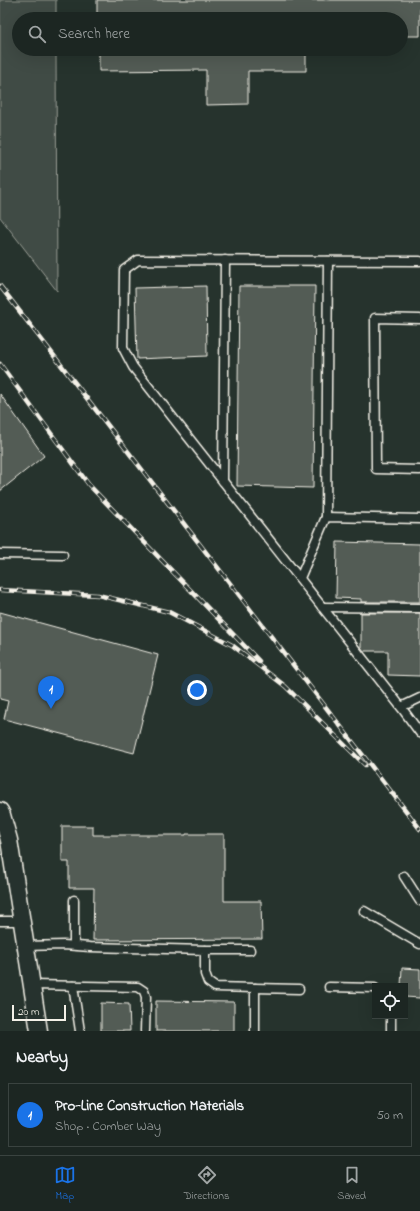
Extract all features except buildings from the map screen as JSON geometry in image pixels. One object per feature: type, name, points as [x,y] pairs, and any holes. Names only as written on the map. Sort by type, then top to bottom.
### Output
[{"type":"street","points":[[0,812],[2,815],[4,840],[22,921],[40,1031]]},
{"type":"lane","points":[[420,261],[138,260],[124,270],[123,348],[133,367],[300,578],[420,733]]},
{"type":"lane","points":[[223,481],[225,260]]},
{"type":"lane","points":[[300,578],[326,518],[328,261]]},
{"type":"lane","points":[[420,319],[375,318],[376,469],[420,470]]},
{"type":"lane","points":[[326,518],[420,519]]},
{"type":"lane","points":[[0,554],[63,555]]},
{"type":"lane","points":[[322,608],[420,608]]},
{"type":"lane","points":[[401,707],[420,698]]},
{"type":"lane","points":[[404,876],[420,901]]},
{"type":"lane","points":[[74,900],[74,945]]},
{"type":"lane","points":[[364,911],[420,944]]},
{"type":"lane","points":[[0,921],[22,921]]},
{"type":"lane","points":[[25,946],[74,945],[204,950],[250,950]]},
{"type":"lane","points":[[204,950],[205,974],[208,982],[215,987],[299,989]]},
{"type":"lane","points":[[32,985],[138,987],[144,991],[146,997],[145,1031]]},
{"type":"lane","points":[[73,986],[80,1031]]},
{"type":"lane","points":[[329,987],[372,988]]},
{"type":"lane","points":[[255,1031],[256,988]]},
{"type":"lane","points":[[391,1019],[391,1031]]},
{"type":"shaded area","points":[[0,0],[56,0],[56,12],[12,12],[12,56],[56,56],[57,291],[0,217]]},
{"type":"railway","points":[[0,286],[420,829]]},
{"type":"railway","points":[[0,364],[89,485],[259,661]]},
{"type":"railway","points":[[0,590],[98,595],[169,612],[232,645],[285,686],[365,765]]},
{"type":"place","name":"Pro-Line Construction Materials","points":[[51,709]]}]
